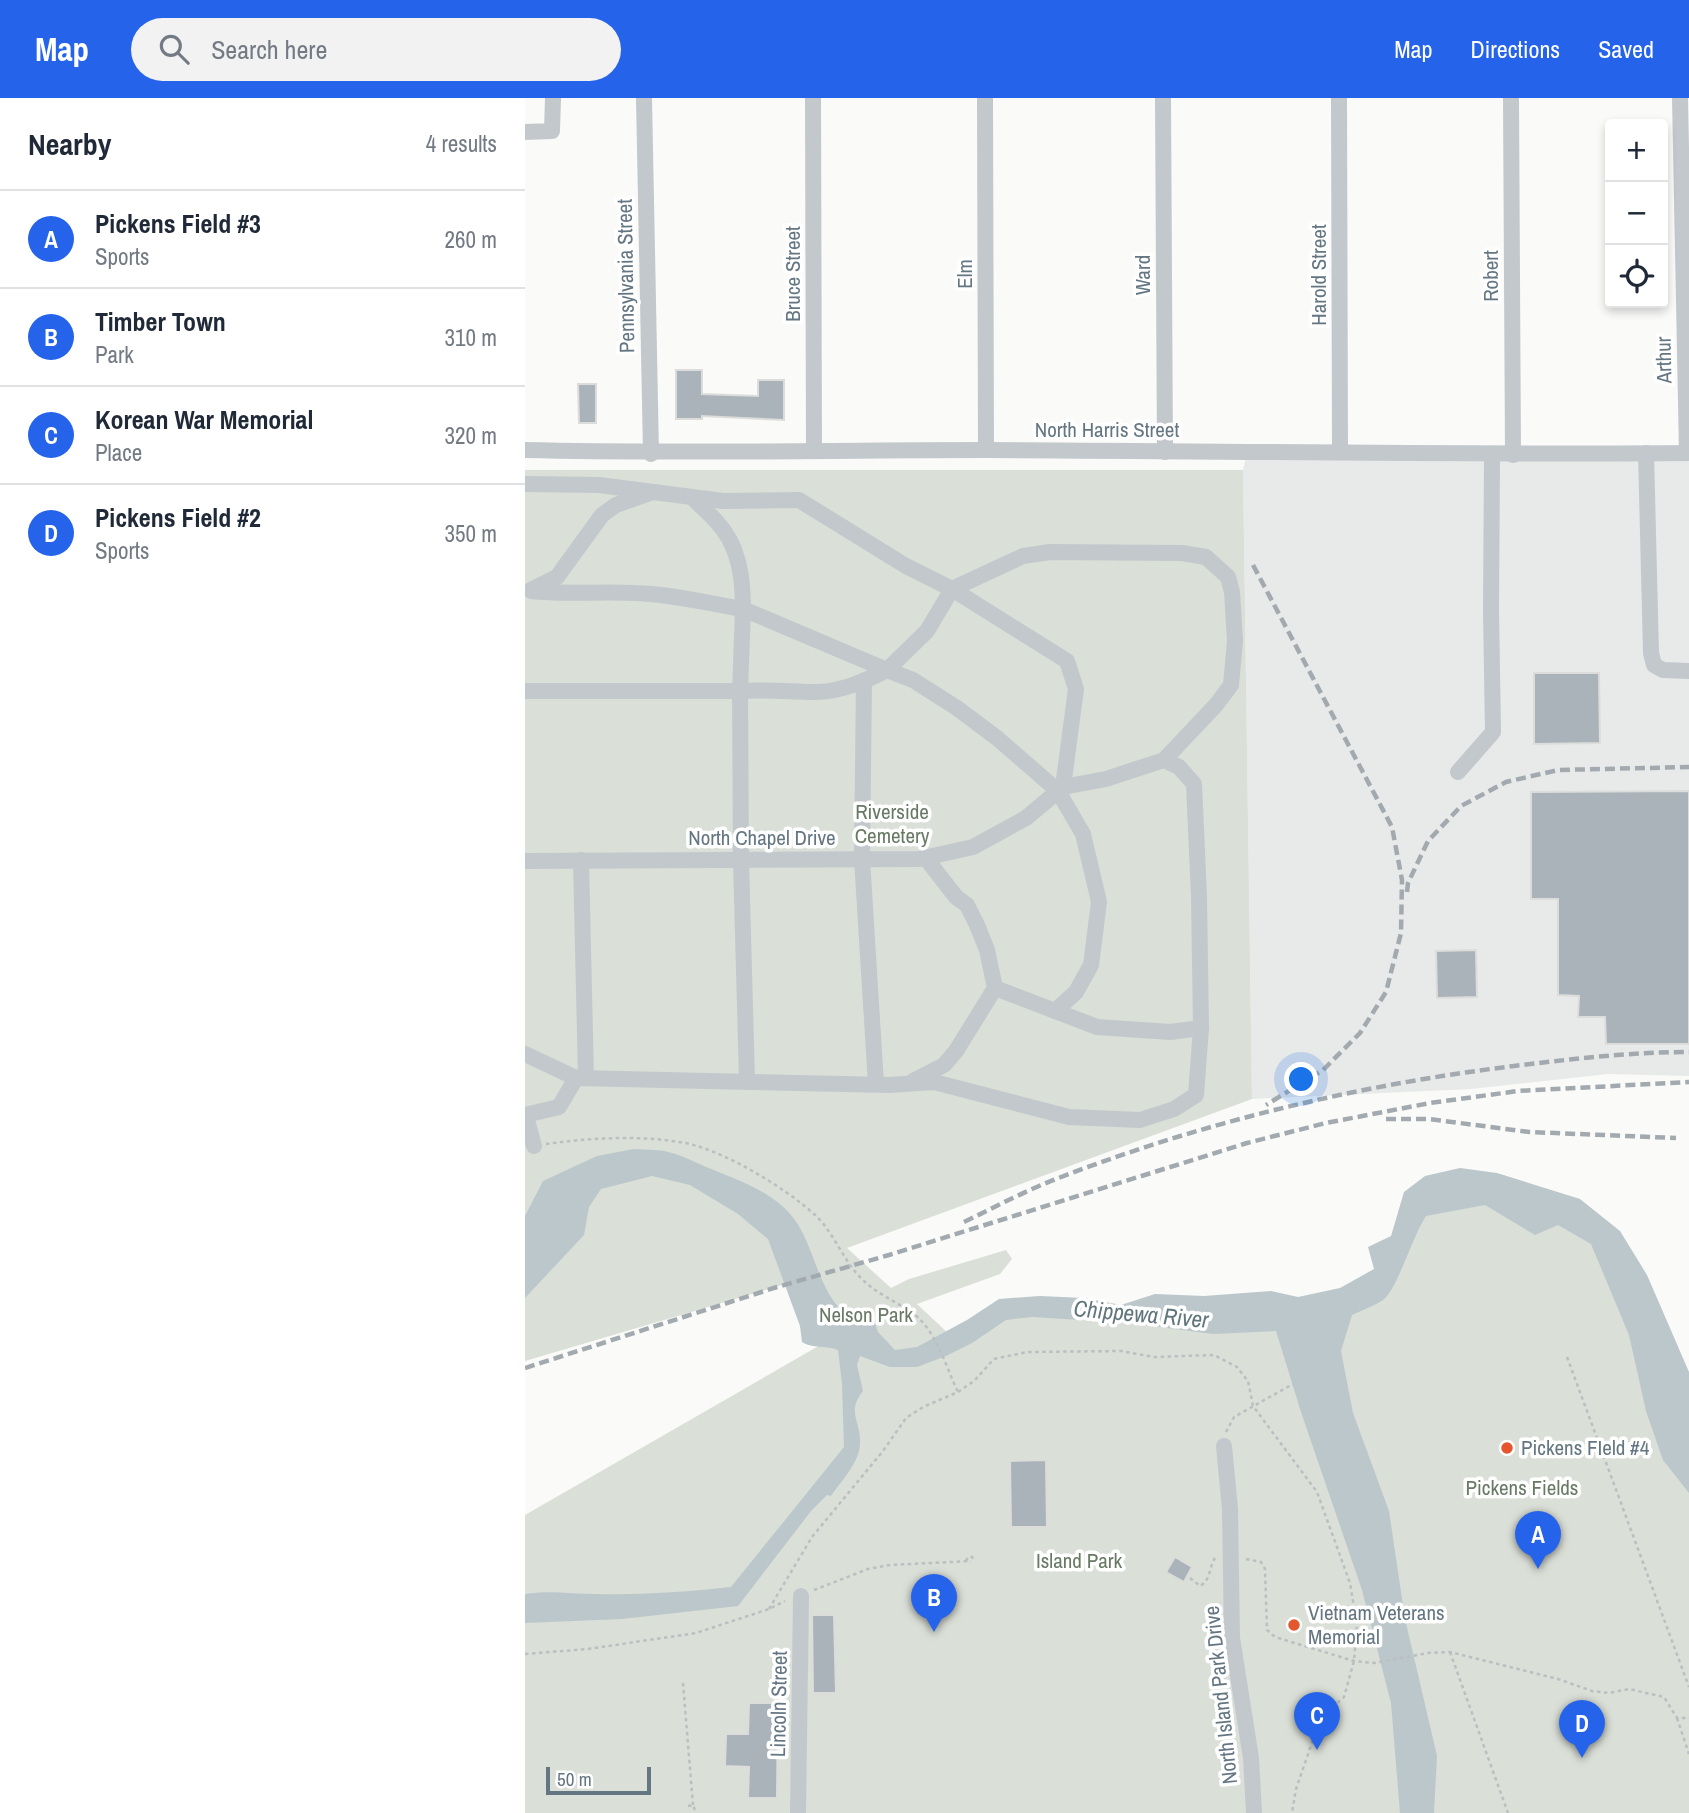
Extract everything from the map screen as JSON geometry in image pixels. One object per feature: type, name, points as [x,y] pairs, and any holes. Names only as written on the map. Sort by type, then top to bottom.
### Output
[{"type":"street","points":[[525,132],[552,131],[553,98]]},
{"type":"street","name":"Pennsylvania Street","points":[[644,98],[651,454]]},
{"type":"street","name":"Bruce Street","points":[[813,98],[814,450]]},
{"type":"street","name":"Elm","points":[[985,98],[986,450]]},
{"type":"street","name":"Ward","points":[[1163,98],[1165,452]]},
{"type":"street","name":"Harold Street","points":[[1339,98],[1340,452]]},
{"type":"street","name":"Robert","points":[[1511,98],[1513,455]]},
{"type":"street","name":"Arthur","points":[[1680,98],[1688,453]]},
{"type":"street","name":"North Harris Street","points":[[525,450],[651,454],[814,450],[1492,455],[1688,453]]},
{"type":"street","points":[[1646,453],[1654,665],[1663,670],[1689,671]]},
{"type":"street","points":[[1458,772],[1493,732],[1490,611],[1492,455]]},
{"type":"street","points":[[525,484],[599,485],[723,501],[799,500],[906,566],[952,589],[1067,661],[1076,689],[1061,789]]},
{"type":"street","points":[[528,591],[557,577],[602,515],[616,505],[653,492]]},
{"type":"street","points":[[692,497],[716,521],[731,542],[742,578],[741,860],[747,1081]]},
{"type":"street","points":[[525,691],[818,692],[841,688],[887,670],[927,631],[952,589],[1023,556],[1050,552],[1182,553],[1206,557],[1228,578],[1231,592],[1235,641],[1231,685],[1216,705],[1164,760],[1106,779],[1061,789]]},
{"type":"street","points":[[528,591],[554,594],[636,593],[686,598],[743,609],[913,680],[957,708],[1061,789],[1083,834],[1098,902],[1091,965],[1076,992],[1055,1011]]},
{"type":"street","points":[[864,681],[862,859],[876,1084]]},
{"type":"street","points":[[525,1054],[581,1078],[876,1084],[934,1082],[994,1100],[1069,1117],[1140,1120],[1174,1109],[1196,1095],[1201,1028],[1199,896],[1194,784],[1179,767],[1164,760]]},
{"type":"street","name":"North Chapel Drive","points":[[525,861],[925,857],[973,848],[1026,818],[1061,789]]},
{"type":"street","points":[[908,1084],[944,1065],[956,1051],[995,988],[987,950],[967,905],[956,897],[925,857]]},
{"type":"street","points":[[534,1146],[526,1115],[559,1107],[581,1078],[581,860]]},
{"type":"street","points":[[995,988],[1083,1023],[1127,1030],[1170,1032],[1201,1028]]},
{"type":"street","name":"North Island Park Drive","points":[[1224,1446],[1230,1509],[1232,1638],[1251,1758],[1254,1813]]},
{"type":"street","name":"Lincoln Street","points":[[798,1813],[801,1596]]},
{"type":"path","points":[[534,1146],[613,1137],[681,1142],[767,1178],[814,1215],[831,1234],[859,1277],[875,1291],[914,1314],[927,1328],[958,1392]]},
{"type":"path","points":[[769,1609],[812,1536],[883,1451],[906,1418],[923,1407],[958,1392],[974,1381],[994,1359],[1027,1352],[1121,1351],[1154,1357],[1214,1355],[1237,1367],[1248,1381],[1253,1406],[1317,1492],[1350,1583],[1357,1625],[1354,1661],[1344,1697],[1327,1713],[1315,1734],[1296,1789],[1291,1813]]},
{"type":"path","points":[[1567,1357],[1689,1688]]},
{"type":"path","points":[[1224,1446],[1227,1429],[1234,1417],[1293,1384]]},
{"type":"path","points":[[525,1654],[588,1649],[697,1633],[769,1609],[868,1569],[890,1564],[973,1561]]},
{"type":"path","points":[[1276,1637],[1354,1661],[1374,1663],[1428,1653],[1450,1652],[1558,1679],[1592,1691],[1609,1693],[1629,1689],[1654,1693],[1664,1697],[1677,1718],[1689,1754]]},
{"type":"path","points":[[1450,1652],[1508,1813]]},
{"type":"path","points":[[683,1684],[691,1805],[696,1813]]},
{"type":"path","points":[[1677,1718],[1689,1718]]},
{"type":"shaded area","points":[[1689,450],[1689,1076],[1608,1074],[1471,1089],[1252,1099],[1243,470],[1247,453]]},
{"type":"green space","points":[[525,470],[1243,470],[1252,1099],[847,1248],[891,1288],[909,1279],[1006,1250],[1012,1259],[1000,1274],[917,1304],[950,1335],[1009,1301],[1211,1321],[1377,1290],[1420,1195],[1462,1180],[1599,1242],[1689,1447],[1689,1813],[525,1813],[525,1515],[836,1336],[803,1279],[525,1361]]},
{"type":"water","name":"Chippewa River","points":[[634,1149],[663,1151],[680,1156],[744,1183],[779,1203],[797,1223],[822,1280],[837,1305],[847,1316],[861,1324],[872,1315],[878,1332],[895,1350],[917,1347],[999,1299],[1040,1296],[1084,1298],[1121,1305],[1155,1294],[1204,1296],[1271,1291],[1298,1297],[1340,1288],[1374,1269],[1368,1247],[1391,1236],[1404,1192],[1425,1176],[1460,1168],[1497,1173],[1580,1199],[1620,1231],[1647,1275],[1689,1372],[1689,1493],[1663,1460],[1646,1411],[1629,1335],[1591,1244],[1558,1225],[1535,1235],[1485,1205],[1426,1216],[1388,1294],[1383,1300],[1352,1315],[1341,1351],[1353,1413],[1389,1511],[1405,1619],[1437,1756],[1434,1813],[1400,1813],[1391,1703],[1362,1590],[1276,1331],[1213,1334],[1129,1323],[1032,1317],[1006,1320],[972,1343],[917,1367],[890,1367],[860,1356],[857,1365],[863,1391],[855,1405],[860,1435],[857,1457],[831,1496],[827,1495],[811,1511],[738,1606],[622,1619],[525,1623],[525,1594],[646,1594],[731,1587],[844,1447],[838,1350],[802,1342],[800,1326],[768,1239],[738,1214],[690,1185],[652,1176],[601,1189],[589,1207],[584,1235],[525,1298],[525,1216],[543,1181],[597,1156]]},
{"type":"building","points":[[676,370],[702,370],[702,394],[758,396],[758,380],[784,380],[784,420],[702,416],[702,419],[676,419]]},
{"type":"building","points":[[578,384],[596,384],[596,423],[579,423]]},
{"type":"building","points":[[1534,673],[1599,673],[1600,743],[1534,744]]},
{"type":"building","points":[[1689,791],[1689,1044],[1606,1044],[1605,1017],[1578,1017],[1579,996],[1558,995],[1558,899],[1531,899],[1531,792]]},
{"type":"building","points":[[1476,950],[1477,997],[1437,998],[1436,951]]},
{"type":"building","points":[[1046,1460],[1047,1527],[1011,1527],[1010,1461]]},
{"type":"building","points":[[1175,1557],[1192,1567],[1184,1582],[1166,1572]]},
{"type":"building","points":[[812,1615],[834,1615],[836,1693],[813,1693]]},
{"type":"building","points":[[749,1703],[778,1703],[777,1798],[748,1798],[749,1767],[725,1766],[726,1734],[748,1734]]},
{"type":"railway","points":[[1253,565],[1392,827],[1402,880],[1401,933],[1386,992],[1360,1033],[1323,1070],[1266,1105]]},
{"type":"railway","points":[[1407,892],[1408,883],[1428,841],[1461,806],[1506,782],[1558,770],[1689,767]]},
{"type":"railway","points":[[964,1222],[1044,1184],[1111,1159],[1224,1123],[1282,1108],[1397,1084],[1514,1066],[1601,1056],[1689,1052]]},
{"type":"railway","points":[[525,1368],[777,1287],[889,1255],[1247,1143],[1326,1123],[1430,1103],[1518,1091],[1689,1082]]},
{"type":"railway","points":[[1386,1119],[1429,1119],[1529,1132],[1676,1138]]},
{"type":"place","name":"Pickens FIeld #4","points":[[1507,1448]]},
{"type":"place","name":"Pickens Field #3","points":[[1538,1569]]},
{"type":"place","name":"Vietnam Veterans Memorial","points":[[1294,1625]]},
{"type":"place","name":"Timber Town","points":[[934,1632]]},
{"type":"place","name":"Korean War Memorial","points":[[1317,1750]]},
{"type":"place","name":"Pickens Field #2","points":[[1582,1758]]},
{"type":"park label","name":"Riverside Cemetery","points":[[892,824]]},
{"type":"park label","name":"Nelson Park","points":[[866,1315]]},
{"type":"park label","name":"Pickens Fields","points":[[1522,1488]]},
{"type":"park label","name":"Island Park","points":[[1079,1561]]}]
